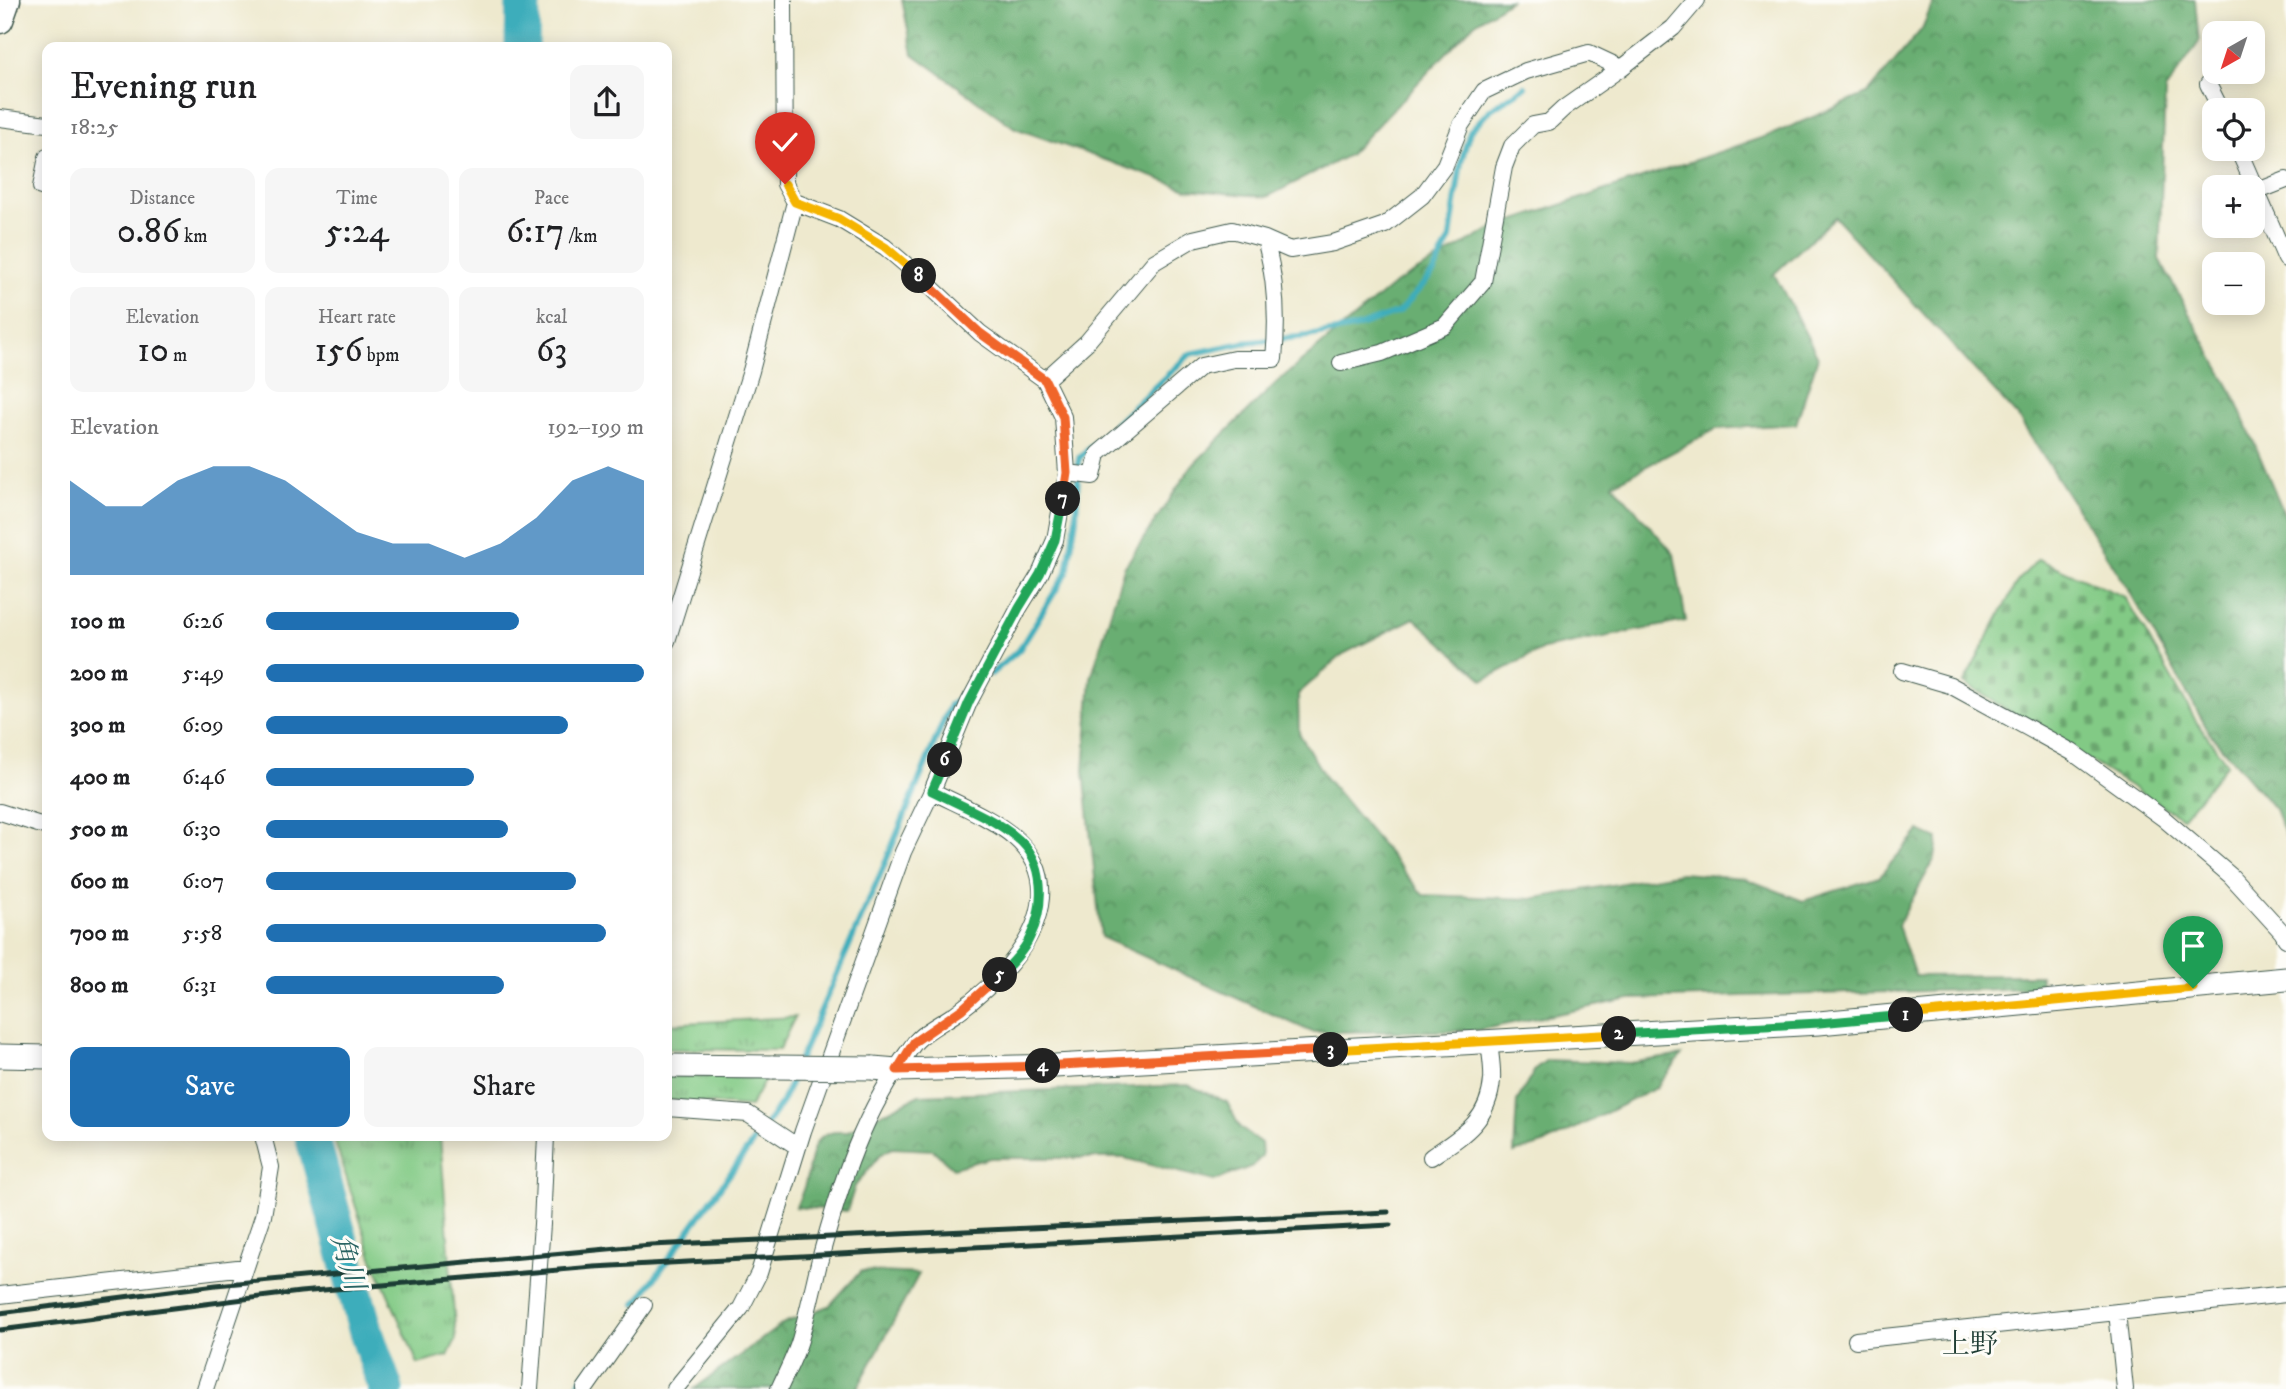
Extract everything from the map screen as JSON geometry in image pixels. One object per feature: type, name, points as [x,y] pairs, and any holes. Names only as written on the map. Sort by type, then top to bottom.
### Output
[{"type":"street","points":[[675,1389],[741,1308],[759,1273],[798,1147],[903,852],[969,702],[1040,574],[1055,540],[1068,473],[1063,417],[1045,380],[980,333],[885,247],[839,219],[795,202],[785,184],[784,0]]},
{"type":"street","points":[[1341,363],[1382,353],[1445,326],[1483,282],[1504,167],[1512,146],[1533,125],[1549,122],[1673,28],[1696,0]]},
{"type":"street","points":[[1045,380],[1087,342],[1154,262],[1193,239],[1232,230],[1265,239],[1290,250],[1333,243],[1385,225],[1422,196],[1444,165],[1461,125],[1484,91],[1526,71],[1589,52],[1621,68]]},
{"type":"street","points":[[2208,84],[2215,98]]},
{"type":"street","points":[[0,118],[42,123]]},
{"type":"street","points":[[2265,188],[2286,180]]},
{"type":"street","points":[[672,626],[751,372],[795,202]]},
{"type":"street","points":[[2265,208],[2286,259]]},
{"type":"street","points":[[1068,473],[1093,476],[1098,454],[1201,366],[1234,359],[1274,359],[1276,326],[1273,267],[1265,239]]},
{"type":"street","points":[[1902,671],[1950,685],[2072,752],[2163,818],[2231,876],[2286,939]]},
{"type":"street","points":[[779,1389],[799,1342],[838,1195],[873,1105],[914,1042],[962,1009],[1012,963],[1030,937],[1041,898],[1040,874],[1034,859],[1018,838],[932,791]]},
{"type":"street","points":[[0,812],[42,825]]},
{"type":"street","points":[[672,1066],[897,1070],[1055,1066],[1819,1023],[2286,979]]},
{"type":"street","points":[[1431,1157],[1466,1132],[1484,1113],[1492,1080],[1489,1041]]},
{"type":"street","points":[[0,1056],[42,1057]]},
{"type":"street","points":[[672,1108],[748,1114],[798,1147]]},
{"type":"street","points":[[205,1389],[263,1216],[271,1167],[264,1141]]},
{"type":"street","points":[[530,1389],[546,1141]]},
{"type":"street","points":[[0,1295],[246,1267]]},
{"type":"street","points":[[1856,1340],[2286,1294]]},
{"type":"street","points":[[585,1389],[645,1305]]},
{"type":"street","points":[[2117,1312],[2125,1389]]},
{"type":"green space","points":[[902,0],[1510,0],[1474,24],[1349,155],[1267,197],[1187,189],[1015,128],[913,54]]},
{"type":"green space","points":[[1934,0],[2195,0],[2199,42],[2165,91],[2159,259],[2234,395],[2286,518],[2286,837],[2275,809],[2210,734],[2127,587],[2018,417],[1835,217],[1774,274],[1818,357],[1796,424],[1716,429],[1613,484],[1674,554],[1686,621],[1543,649],[1484,680],[1414,618],[1343,654],[1298,694],[1299,733],[1325,777],[1423,895],[1531,899],[1681,873],[1744,878],[1803,901],[1879,877],[1919,831],[1938,839],[1935,858],[1898,925],[1915,976],[2040,975],[2042,988],[1630,999],[1474,1031],[1312,1032],[1101,937],[1084,771],[1091,678],[1124,568],[1191,467],[1276,383],[1393,285],[1495,227],[1773,134],[1867,94],[1922,29]]},
{"type":"green space","points":[[2038,559],[2125,597],[2196,721],[2227,764],[2182,818],[1964,683],[2017,582]]},
{"type":"green space","points":[[795,1017],[779,1050],[672,1049],[672,1024]]},
{"type":"green space","points":[[1682,1055],[1656,1088],[1546,1143],[1514,1153],[1517,1101],[1536,1068],[1547,1060],[1630,1063]]},
{"type":"green space","points":[[672,1076],[766,1078],[750,1107],[672,1100]]},
{"type":"green space","points":[[1188,1085],[1227,1102],[1240,1128],[1261,1143],[1262,1156],[1253,1166],[1214,1181],[1124,1158],[990,1158],[953,1168],[933,1150],[892,1148],[880,1155],[855,1186],[847,1211],[796,1207],[812,1152],[819,1139],[826,1134],[846,1132],[919,1095]]},
{"type":"green space","points":[[335,1141],[440,1141],[456,1339],[448,1356],[418,1364],[372,1257]]},
{"type":"green space","points":[[861,1271],[919,1274],[857,1389],[694,1389],[784,1323],[829,1306]]},
{"type":"waterway","name":"角川","points":[[522,42],[523,0]]},
{"type":"waterway","points":[[991,674],[1019,650],[1067,572],[1076,518],[1079,458],[1190,354],[1243,343],[1354,328],[1399,312],[1434,272],[1450,238],[1461,162],[1470,131],[1491,109],[1525,87]]},
{"type":"waterway","points":[[798,1063],[950,705],[969,692]]},
{"type":"waterway","points":[[636,1304],[782,1102],[794,1074]]},
{"type":"waterway","name":"角川","points":[[313,1141],[367,1335],[386,1389]]},
{"type":"waterway","points":[[575,1389],[587,1372]]},
{"type":"railway","points":[[0,1313],[216,1285],[651,1245],[1388,1212]]},
{"type":"railway","points":[[0,1330],[300,1292],[594,1267],[1390,1225]]},
{"type":"district","name":"上野","points":[[1970,1343]]},
{"type":"route","points":[[785,184],[795,202],[839,219],[885,247],[980,333],[1045,380],[1063,417],[1067,473],[1055,540],[1040,574],[969,702],[932,791],[1018,838],[1034,859],[1040,874],[1041,898],[1030,937],[1012,963],[962,1009],[914,1042],[897,1070],[1055,1066],[1819,1023],[2193,988]]}]
